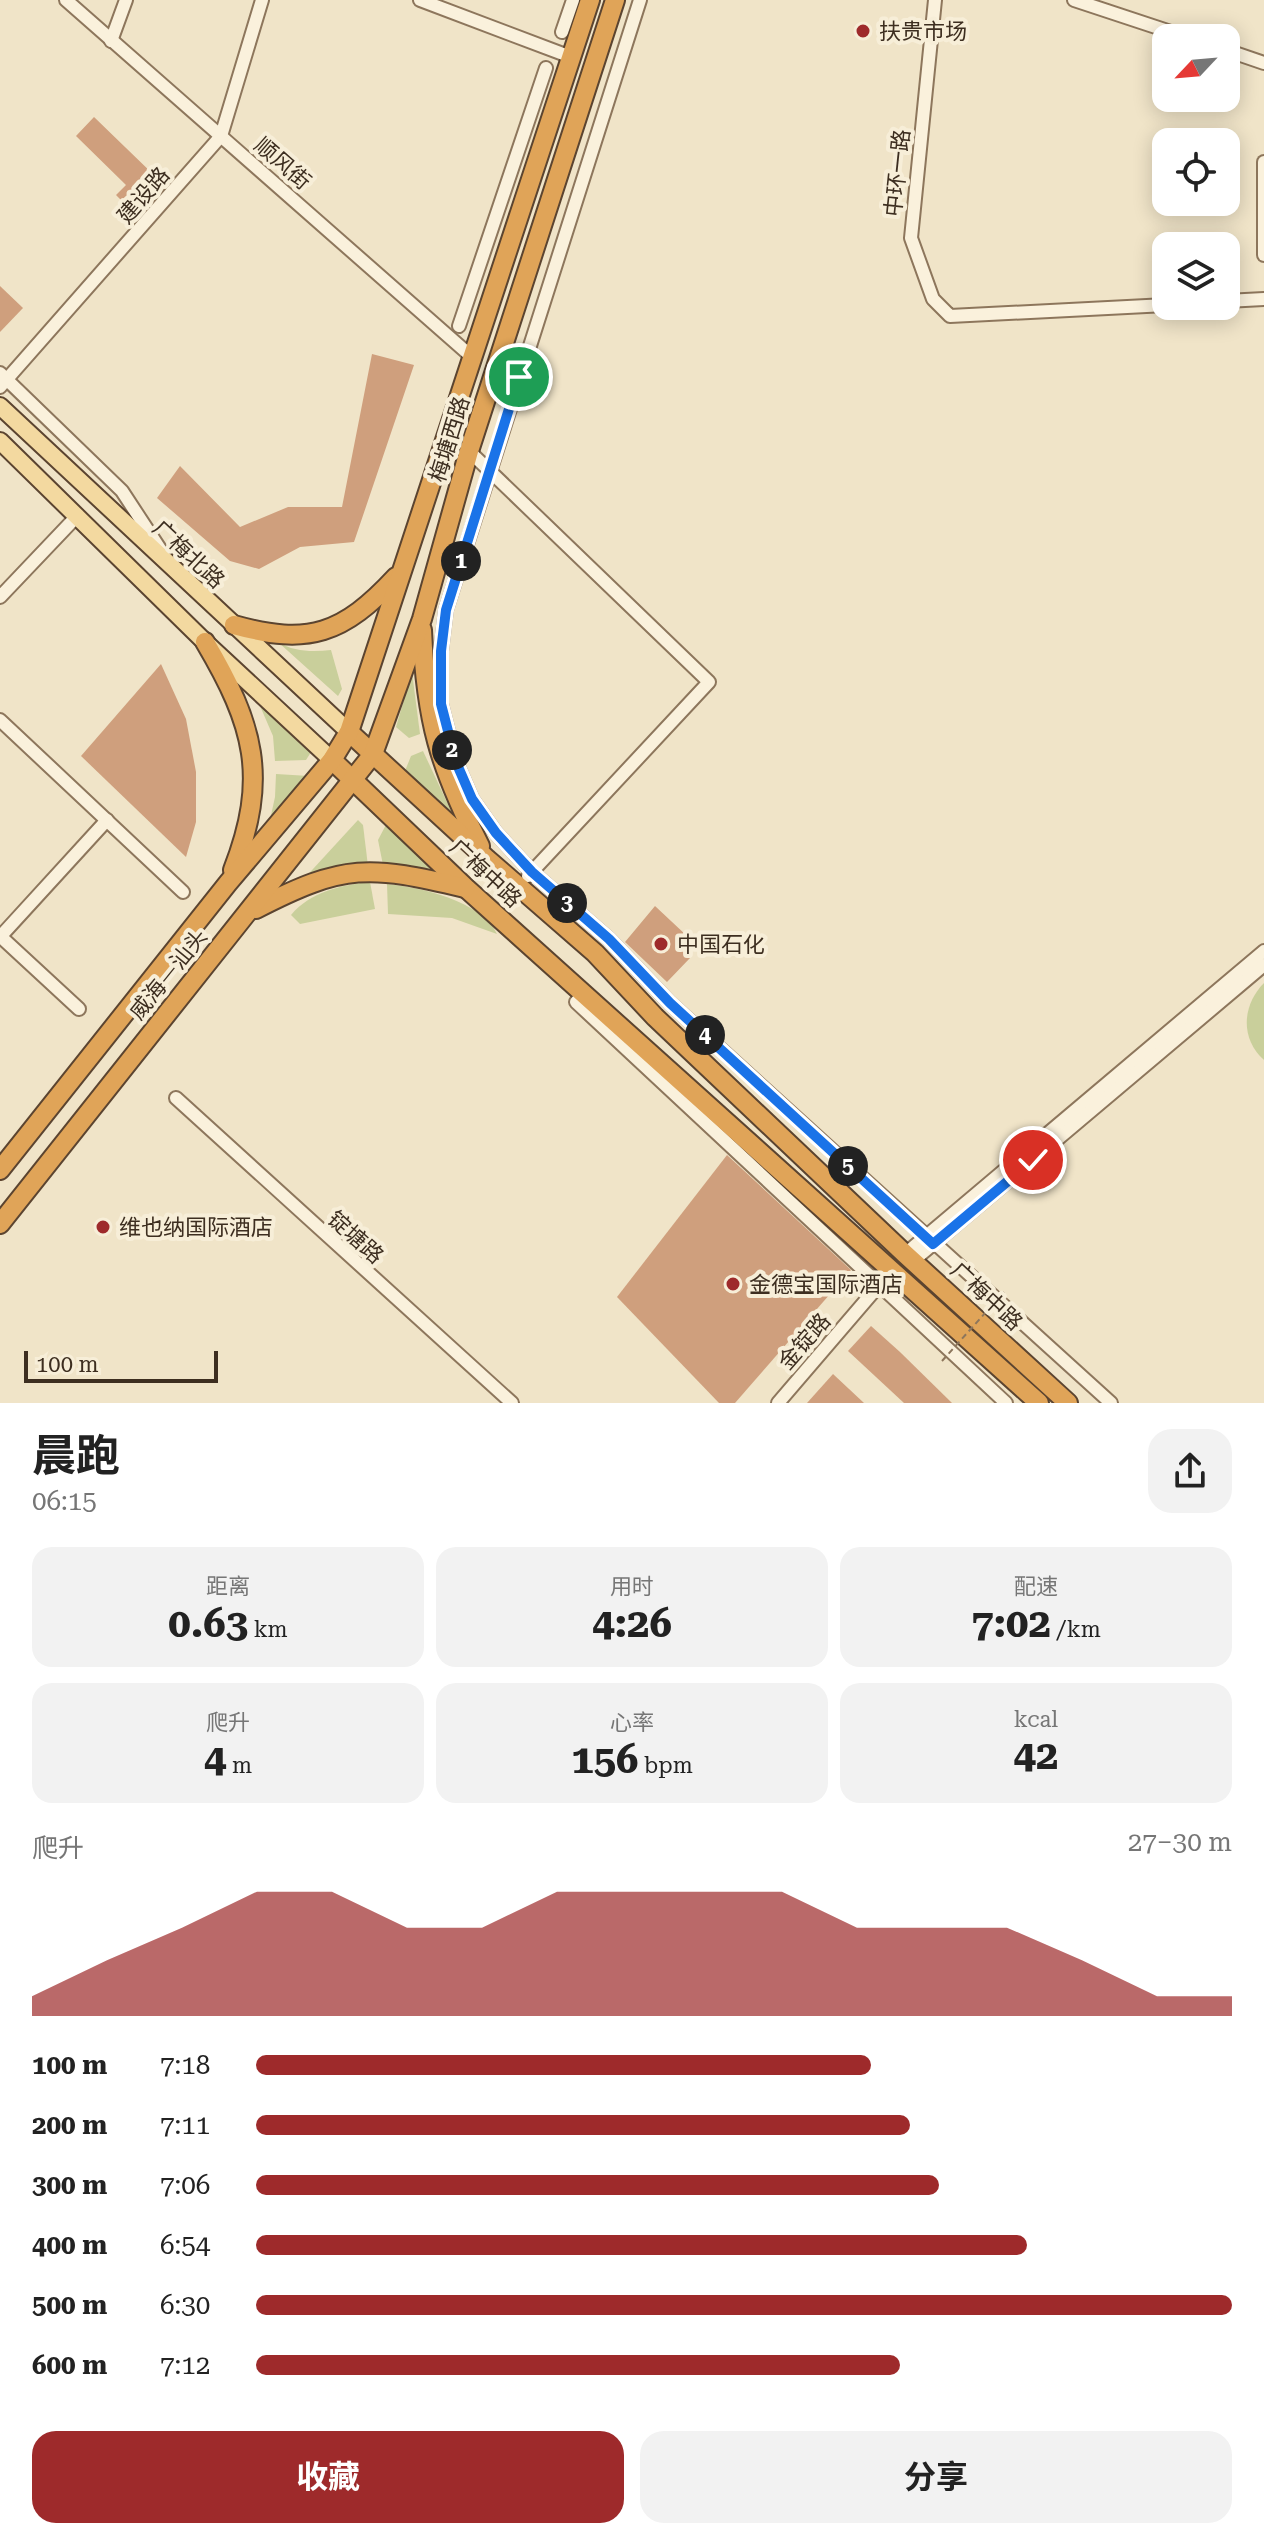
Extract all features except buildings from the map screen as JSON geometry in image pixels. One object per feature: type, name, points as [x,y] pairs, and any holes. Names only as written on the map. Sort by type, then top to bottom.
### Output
[{"type":"highway","name":"梅塘西路","points":[[349,732],[590,0]]},
{"type":"highway","name":"梅塘西路","points":[[373,754],[422,619],[469,451],[615,0]]},
{"type":"highway","points":[[234,625],[281,635],[322,633],[356,616],[400,572]]},
{"type":"highway","points":[[422,619],[428,711],[443,769],[487,859]]},
{"type":"highway","points":[[205,642],[230,684],[246,723],[253,765],[253,803],[244,841],[228,883]]},
{"type":"highway","name":"广梅中路","points":[[349,732],[595,953],[655,1017],[1068,1403]]},
{"type":"highway","name":"威海—汕头","points":[[0,1170],[109,1037],[228,883],[332,760],[349,732]]},
{"type":"highway","name":"威海—汕头","points":[[0,1224],[373,754]]},
{"type":"highway","name":"广梅中路","points":[[332,760],[467,889],[584,993],[887,1276],[1039,1403]]},
{"type":"highway","points":[[422,846],[446,822]]},
{"type":"highway","points":[[248,913],[297,887],[330,875],[363,870],[394,872],[467,889]]},
{"type":"main road","name":"广梅北路","points":[[0,406],[349,732]]},
{"type":"main road","points":[[0,441],[205,642],[332,760]]},
{"type":"street","name":"顺风街","points":[[66,0],[472,357]]},
{"type":"street","points":[[111,41],[126,0]]},
{"type":"street","name":"建设路","points":[[2,380],[221,136],[262,0]]},
{"type":"street","points":[[420,0],[571,57]]},
{"type":"street","points":[[562,32],[573,0]]},
{"type":"street","points":[[640,0],[446,610],[441,651],[441,704],[456,762],[472,799],[496,833],[532,872],[609,939],[670,1003],[1111,1403]]},
{"type":"street","name":"中环一路","points":[[935,0],[911,238],[933,299],[950,316],[1152,306]]},
{"type":"street","points":[[1074,0],[1152,26]]},
{"type":"street","points":[[1240,55],[1264,63]]},
{"type":"street","points":[[459,326],[546,68]]},
{"type":"street","points":[[1264,162],[1264,255]]},
{"type":"street","points":[[1240,300],[1264,299]]},
{"type":"street","points":[[2,380],[122,491],[175,571]]},
{"type":"street","points":[[469,451],[709,682],[518,887]]},
{"type":"street","points":[[0,597],[78,515]]},
{"type":"street","points":[[0,720],[183,892]]},
{"type":"street","points":[[79,1009],[0,937],[107,820]]},
{"type":"street","points":[[909,1257],[1264,951]]},
{"type":"street","points":[[929,1240],[1264,965]]},
{"type":"street","name":"锭塘路","points":[[176,1098],[512,1403]]},
{"type":"street","points":[[887,1276],[1006,1403]]},
{"type":"street","name":"金锭路","points":[[778,1403],[887,1276]]},
{"type":"path","points":[[942,1361],[1004,1292]]},
{"type":"green space","points":[[278,642],[290,648],[331,650],[342,689],[338,696]]},
{"type":"green space","points":[[412,672],[420,734],[409,738],[396,727]]},
{"type":"green space","points":[[254,692],[313,749],[306,760],[275,761],[273,736]]},
{"type":"green space","points":[[423,751],[453,815],[405,771],[411,756]]},
{"type":"green space","points":[[276,774],[309,776],[268,829],[275,797]]},
{"type":"green space","points":[[358,820],[363,825],[368,866],[302,881]]},
{"type":"green space","points":[[388,821],[450,878],[406,866],[383,865],[378,840]]},
{"type":"green space","points":[[370,882],[375,909],[300,924],[291,915],[317,895]]},
{"type":"green space","points":[[387,884],[432,892],[464,904],[489,922],[497,934],[452,918],[388,914]]},
{"type":"green space","points":[[1264,983],[1264,1060],[1251,1042],[1247,1022],[1251,1001]]},
{"type":"place","name":"扶贵市场","points":[[863,31]]},
{"type":"place","name":"中国石化","points":[[661,944]]},
{"type":"place","name":"维也纳国际酒店","points":[[103,1227]]},
{"type":"place","name":"金德宝国际酒店","points":[[733,1284]]},
{"type":"route","points":[[519,377],[446,610],[441,651],[441,704],[456,762],[472,799],[496,833],[532,872],[609,939],[670,1003],[933,1244],[1033,1160]]}]
